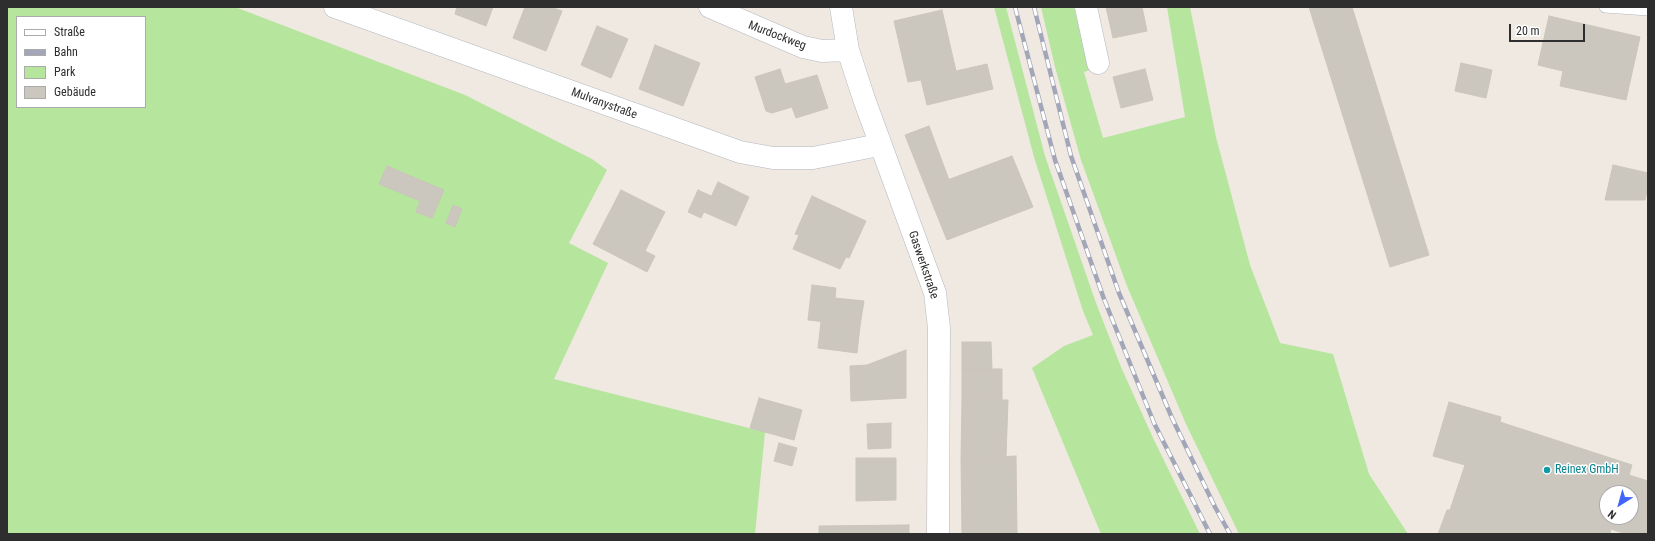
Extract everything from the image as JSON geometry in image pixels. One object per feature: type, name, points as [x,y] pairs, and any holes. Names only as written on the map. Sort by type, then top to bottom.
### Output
[{"type":"street","name":"Mulvanystraße","points":[[335,7],[740,152],[773,158],[813,158],[879,145]]},
{"type":"street","name":"Murdockweg","points":[[710,7],[803,47],[822,51],[848,50]]},
{"type":"street","name":"Gaswerkstraße","points":[[841,7],[848,50],[879,145],[935,293],[939,328],[938,534]]},
{"type":"street","points":[[1086,7],[1098,63]]},
{"type":"lane","points":[[1605,7],[1648,10]]},
{"type":"green space","points":[[7,7],[235,7],[465,95],[592,159],[607,170],[569,243],[608,263],[554,379],[765,432],[755,534],[7,534]]},
{"type":"green space","points":[[994,7],[1006,7],[1045,156],[1096,303],[1121,367],[1153,438],[1200,534],[1101,534],[1032,368],[1064,346],[1093,335],[1083,311],[1034,157]]},
{"type":"green space","points":[[1041,7],[1074,7],[1090,70],[1084,72],[1103,138],[1185,117],[1167,7],[1190,7],[1216,137],[1250,265],[1280,343],[1333,354],[1369,474],[1408,534],[1239,534],[1186,424],[1127,286],[1081,160],[1055,67]]},
{"type":"building","points":[[457,7],[493,7],[486,26],[455,14]]},
{"type":"building","points":[[525,7],[551,7],[562,11],[546,51],[513,38]]},
{"type":"building","points":[[1106,7],[1142,7],[1147,31],[1113,38]]},
{"type":"building","points":[[1309,7],[1352,7],[1429,255],[1390,267]]},
{"type":"building","points":[[942,10],[956,71],[987,64],[993,89],[927,105],[921,80],[908,82],[894,21]]},
{"type":"building","points":[[1549,16],[1640,37],[1626,100],[1560,86],[1563,71],[1538,65]]},
{"type":"building","points":[[597,26],[628,39],[611,78],[581,65]]},
{"type":"building","points":[[655,45],[700,63],[683,106],[639,89]]},
{"type":"building","points":[[1461,63],[1492,70],[1486,98],[1455,91]]},
{"type":"building","points":[[780,69],[785,84],[817,75],[828,108],[796,118],[792,107],[772,113],[766,111],[755,77]]},
{"type":"building","points":[[1145,69],[1153,100],[1121,108],[1113,77]]},
{"type":"building","points":[[929,126],[949,180],[926,188],[905,135]]},
{"type":"building","points":[[1012,156],[1033,207],[947,240],[926,188]]},
{"type":"building","points":[[1613,165],[1648,173],[1648,186],[1645,200],[1605,200]]},
{"type":"building","points":[[387,166],[444,190],[432,218],[416,212],[420,201],[379,184]]},
{"type":"building","points":[[718,182],[749,197],[736,226],[704,212]]},
{"type":"building","points":[[621,190],[665,212],[645,251],[655,256],[647,272],[593,244]]},
{"type":"building","points":[[698,190],[711,196],[701,218],[688,212]]},
{"type":"building","points":[[812,196],[866,221],[849,258],[846,257],[840,269],[793,249],[799,235],[795,234]]},
{"type":"building","points":[[453,205],[462,209],[455,227],[446,223]]},
{"type":"building","points":[[812,285],[836,288],[835,298],[864,301],[860,326],[808,320]]},
{"type":"building","points":[[821,322],[860,326],[857,353],[818,348]]},
{"type":"building","points":[[962,342],[991,342],[992,369],[962,369]]},
{"type":"building","points":[[906,350],[906,398],[851,401],[850,366],[867,365]]},
{"type":"building","points":[[962,369],[1002,369],[1002,400],[962,400]]},
{"type":"building","points":[[759,398],[802,410],[794,440],[750,428]]},
{"type":"building","points":[[962,400],[1008,400],[1006,457],[961,459]]},
{"type":"building","name":"Reinex GmbH","points":[[1449,402],[1501,417],[1500,422],[1632,465],[1629,475],[1648,481],[1648,534],[1626,534],[1611,529],[1610,534],[1438,534],[1447,510],[1450,510],[1465,465],[1433,456]]},
{"type":"building","points":[[891,423],[891,448],[868,449],[867,424]]},
{"type":"building","points":[[779,443],[797,448],[792,466],[774,461]]},
{"type":"building","points":[[1016,456],[1017,534],[962,534],[961,459]]},
{"type":"building","points":[[856,458],[896,458],[896,500],[856,501]]},
{"type":"building","points":[[909,525],[909,534],[819,534],[819,526]]},
{"type":"railway","points":[[1015,7],[1055,160],[1104,299],[1154,423],[1210,534]]},
{"type":"railway","points":[[1034,7],[1071,156],[1119,293],[1172,418],[1215,507],[1230,534]]},
{"type":"place","name":"Reinex GmbH","points":[[1547,470]]}]
